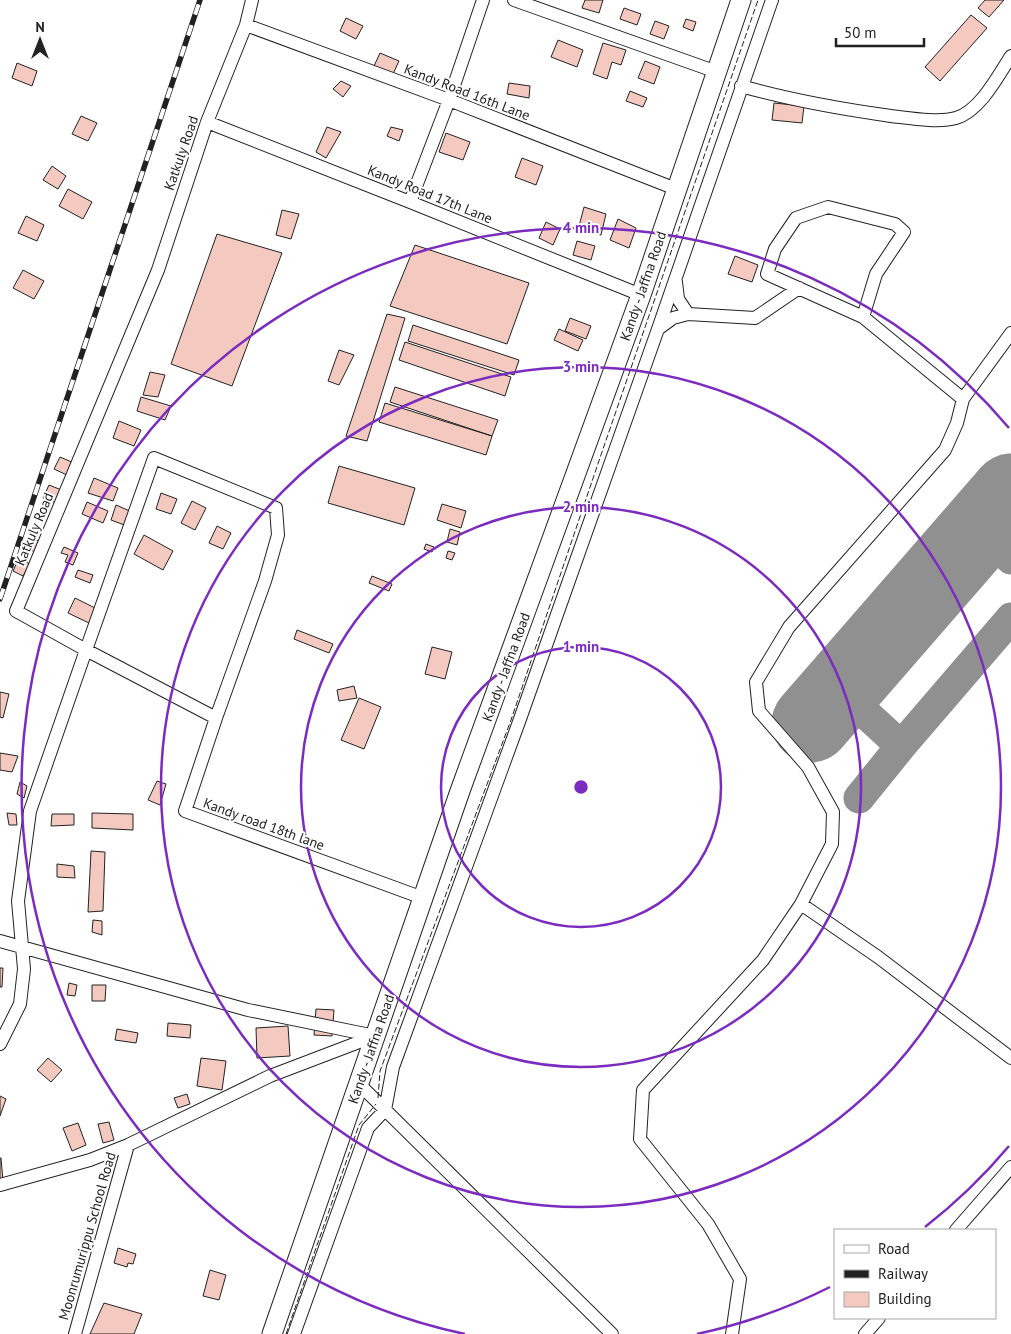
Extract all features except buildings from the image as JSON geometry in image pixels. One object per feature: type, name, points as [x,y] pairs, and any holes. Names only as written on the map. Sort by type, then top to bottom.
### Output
[{"type":"highway","name":"Kandy - Jaffna Road","points":[[272,1334],[423,898],[641,295],[741,0]]},
{"type":"street","name":"Katkuly Road","points":[[86,650],[16,611],[158,270],[207,122],[246,26],[252,0]]},
{"type":"street","points":[[410,202],[449,100],[482,0]]},
{"type":"street","points":[[514,0],[717,72]]},
{"type":"street","points":[[294,1334],[368,1128],[385,1110],[393,1067],[520,719],[772,0]]},
{"type":"street","name":"Kandy Road 16th Lane","points":[[246,26],[449,100],[676,189]]},
{"type":"street","points":[[741,86],[775,96],[864,112],[912,118],[956,118],[974,108],[994,83],[1011,56]]},
{"type":"street","name":"Kandy Road 17th Lane","points":[[207,122],[641,295]]},
{"type":"street","points":[[863,317],[876,274],[904,232],[895,224],[828,207],[796,218],[775,249],[767,274],[863,317],[963,399]]},
{"type":"street","points":[[675,280],[678,299],[688,314]]},
{"type":"street","points":[[658,329],[673,318],[688,314],[755,318],[799,288]]},
{"type":"street","points":[[732,1334],[740,1279],[708,1224],[640,1138],[643,1090],[763,960],[801,904],[832,844],[833,812],[808,767],[759,711],[756,682],[789,627],[945,450],[957,423],[963,399],[1011,334]]},
{"type":"street","points":[[0,1044],[20,1004],[24,969],[18,901],[30,811],[86,650],[154,458],[276,508],[278,536],[265,581],[216,718],[86,650]]},
{"type":"street","name":"Kandy road 18th lane","points":[[216,718],[185,811],[423,898]]},
{"type":"street","points":[[801,904],[878,957],[1011,1058]]},
{"type":"street","points":[[0,940],[248,1010],[376,1036]]},
{"type":"street","points":[[0,1185],[90,1160],[128,1145],[270,1076],[376,1036]]},
{"type":"street","points":[[358,1084],[612,1334]]},
{"type":"street","name":"Moonrumurippu School Road","points":[[75,1334],[128,1145]]},
{"type":"street","points":[[957,1229],[1011,1167]]},
{"type":"street","points":[[865,1334],[878,1319]]},
{"type":"taxiway","points":[[980,529],[1011,559]]},
{"type":"taxiway","points":[[859,798],[1011,618]]},
{"type":"taxiway","points":[[840,690],[901,746]]},
{"type":"runway","points":[[811,723],[1011,493]]},
{"type":"railway","points":[[0,599],[200,0]]},
{"type":"fence","points":[[378,1098],[380,1071],[511,720],[758,0]]},
{"type":"fence","points":[[286,1334],[359,1125],[376,1104]]}]
